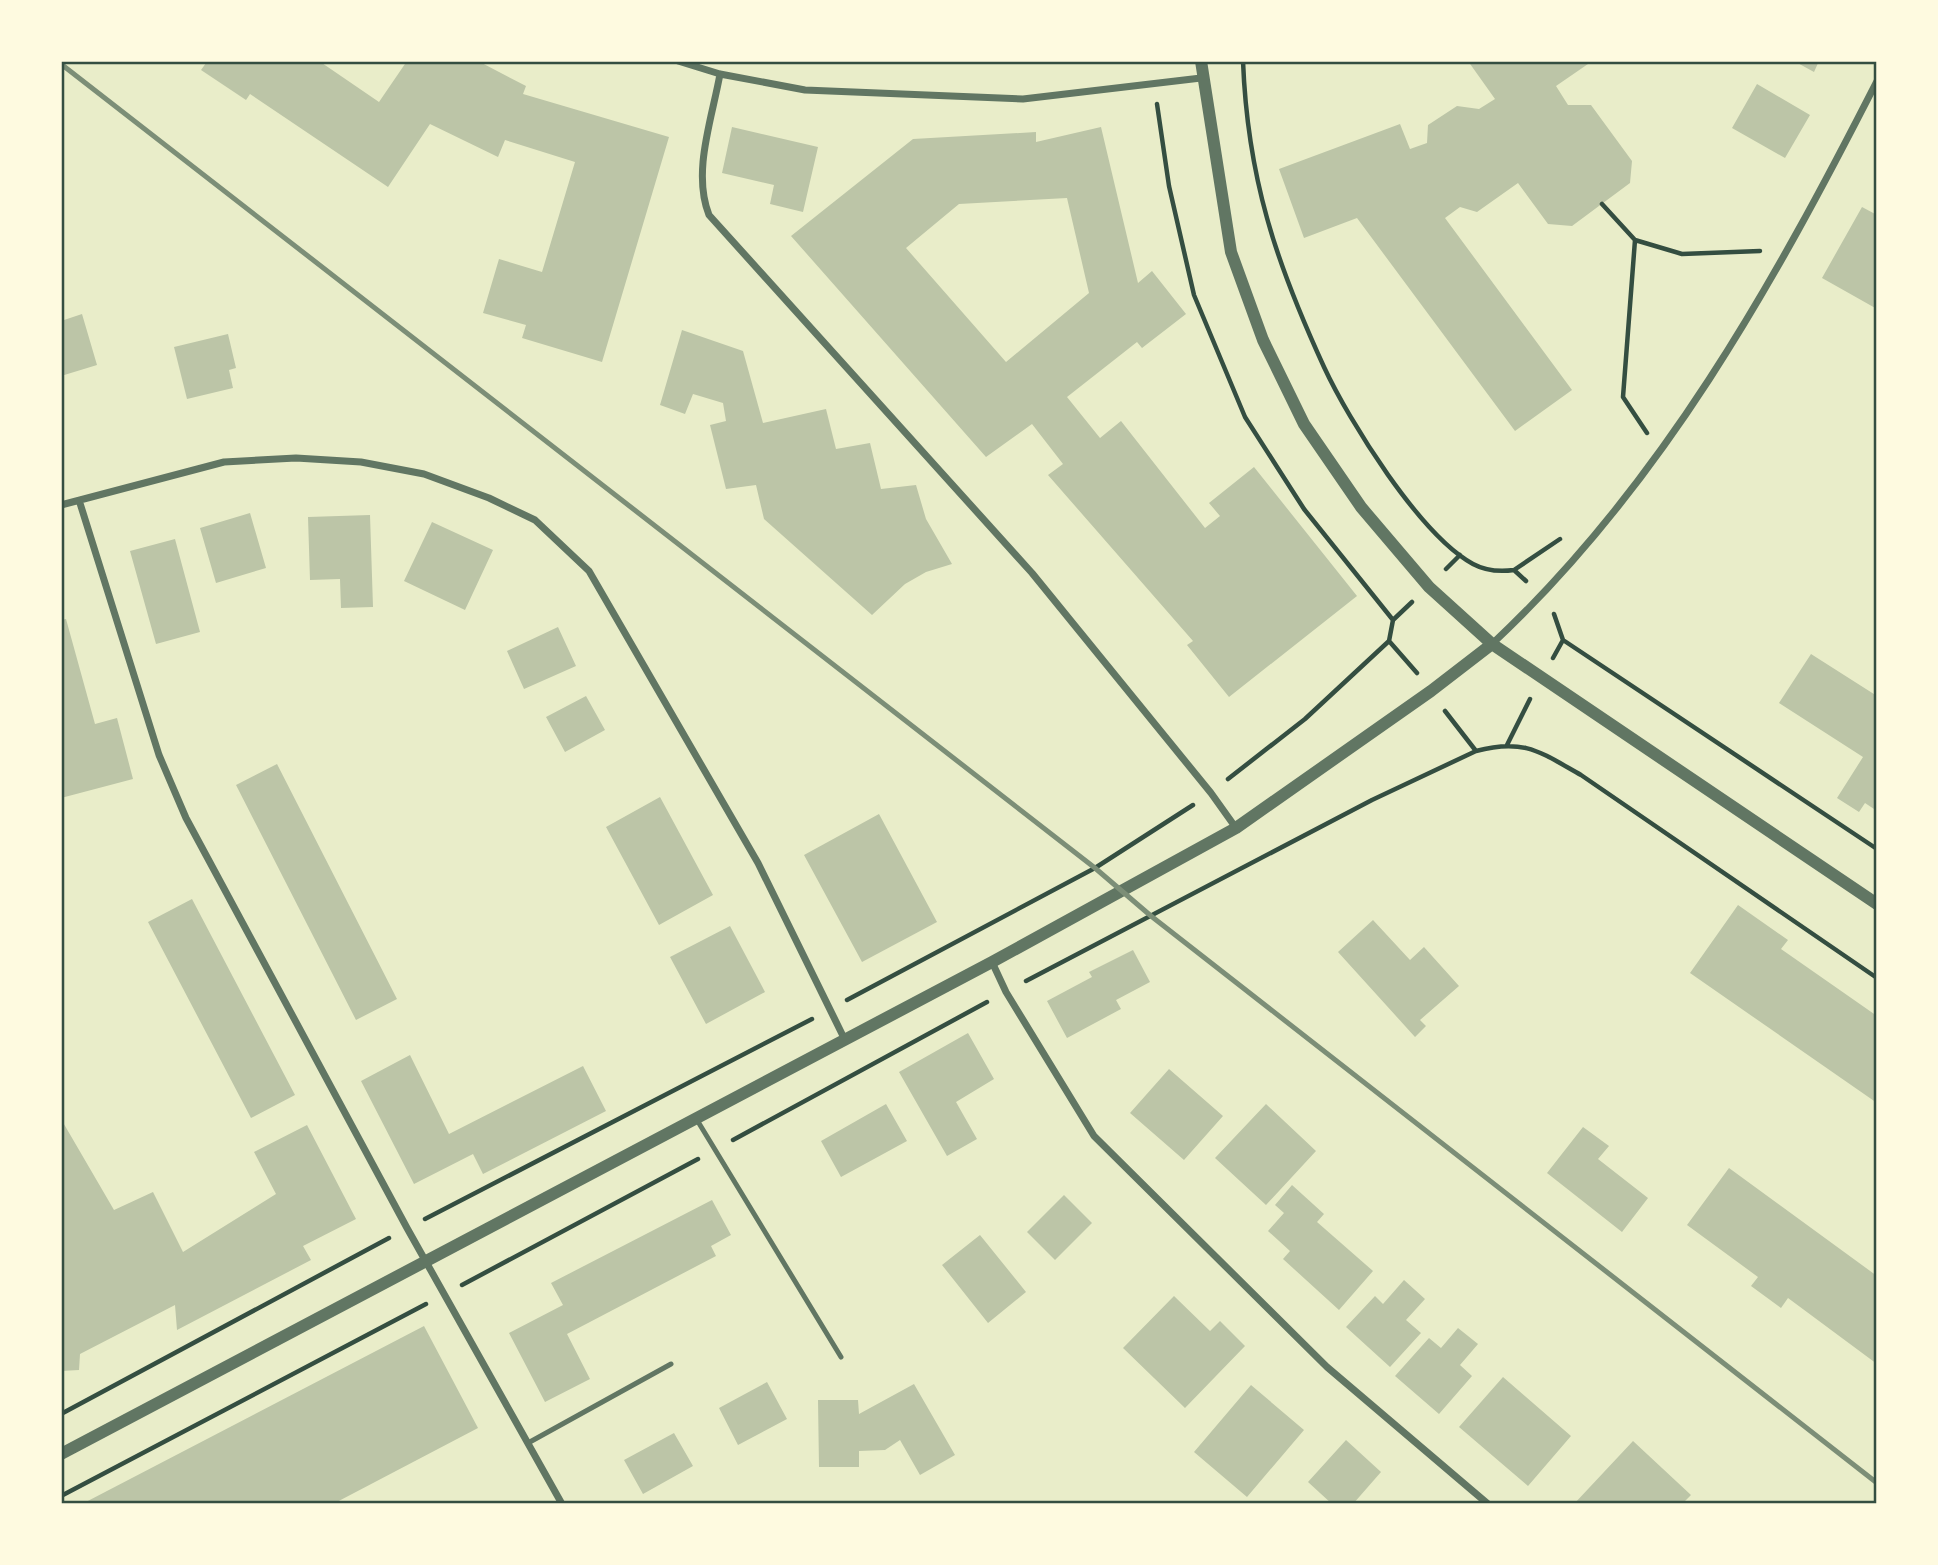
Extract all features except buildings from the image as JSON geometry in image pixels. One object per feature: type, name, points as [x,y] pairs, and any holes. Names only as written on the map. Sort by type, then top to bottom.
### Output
[{"type":"street","points":[[678,61],[720,74],[804,90],[1023,99],[1201,78]]},
{"type":"street","points":[[1200,61],[1231,252],[1263,340],[1304,424],[1361,507],[1429,587],[1492,644],[1877,904]]},
{"type":"street","points":[[720,74],[702,176],[702,195],[709,215],[1032,573],[1211,793],[1236,828]]},
{"type":"street","points":[[61,1454],[992,962],[1236,828],[1431,691],[1492,644],[1542,596],[1635,488],[1762,297],[1877,81]]},
{"type":"street","points":[[61,505],[224,462],[296,458],[361,462],[424,474],[489,498],[535,520],[589,571],[758,863],[844,1038]]},
{"type":"street","points":[[79,500],[159,755],[186,818],[407,1228],[446,1293],[562,1504]]},
{"type":"street","points":[[992,962],[1006,992],[1094,1136],[1327,1367],[1488,1504]]},
{"type":"lane","points":[[695,1117],[841,1357]]},
{"type":"lane","points":[[528,1443],[671,1364]]},
{"type":"path","points":[[1243,61],[1250,133],[1267,218],[1290,286],[1325,369],[1375,454],[1433,529],[1473,564],[1500,572],[1514,570],[1556,607],[1553,618],[1563,640],[1877,849]]},
{"type":"path","points":[[1602,204],[1634,240],[1682,254],[1728,252]]},
{"type":"path","points":[[1634,240],[1623,397],[1659,451]]},
{"type":"path","points":[[61,1414],[407,1228],[1095,868],[1211,793],[1305,719],[1390,641]]},
{"type":"path","points":[[61,1496],[1006,992],[1371,800],[1476,751]]},
{"type":"railway","points":[[61,64],[1095,868],[1151,916],[1877,1483]]}]
